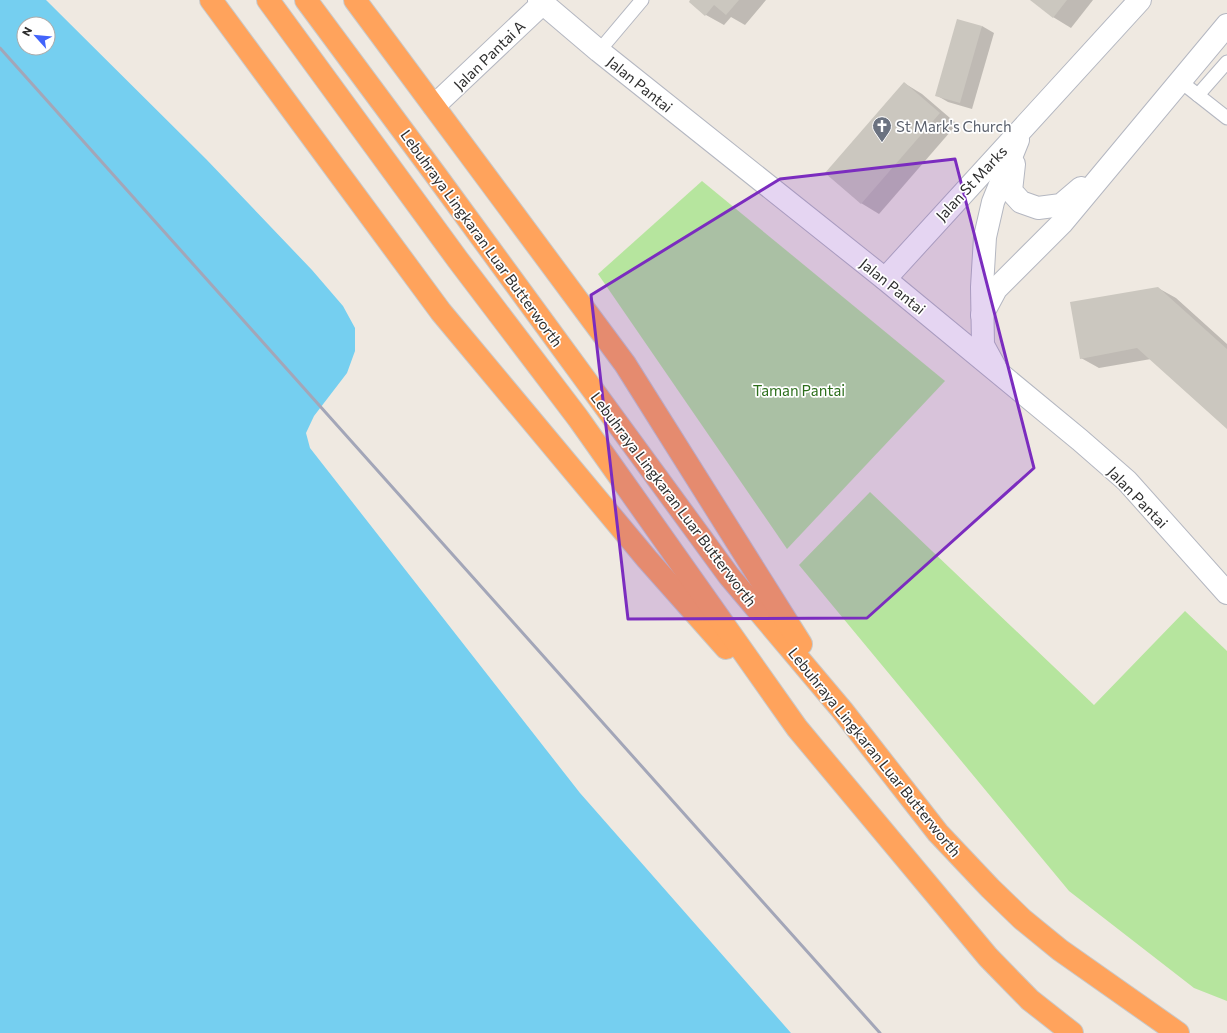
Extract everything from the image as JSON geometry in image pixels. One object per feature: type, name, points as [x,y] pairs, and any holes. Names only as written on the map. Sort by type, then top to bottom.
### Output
[{"type":"highway","points":[[211,0],[441,312],[647,559],[797,728]]},
{"type":"highway","name":"Lebuhraya Lingkaran Luar Butterworth","points":[[268,0],[410,195],[578,418],[797,728],[988,957],[1030,1000],[1072,1033]]},
{"type":"highway","name":"Lebuhraya Lingkaran Luar Butterworth","points":[[306,0],[729,576],[842,710],[938,833],[1022,919],[1060,950],[1178,1033]]},
{"type":"highway","points":[[355,0],[624,364],[842,710]]},
{"type":"street","name":"Jalan St Marks","points":[[885,279],[1140,0]]},
{"type":"street","name":"Jalan Pantai A","points":[[434,106],[541,2]]},
{"type":"street","name":"Jalan Pantai","points":[[541,2],[599,51],[885,279],[1080,440],[1127,481],[1227,593]]},
{"type":"street","points":[[982,315],[996,289],[1062,223],[1227,25]]},
{"type":"street","points":[[1024,126],[1013,169],[1011,191],[1021,202],[1038,208],[1061,205],[1112,162]]},
{"type":"street","points":[[999,373],[983,345],[982,315],[985,237],[993,202],[1024,126]]},
{"type":"lane","points":[[599,51],[642,0]]},
{"type":"lane","points":[[1198,95],[1227,62]]},
{"type":"lane","points":[[1180,81],[1227,118]]},
{"type":"highlighted area","points":[[955,159],[1034,468],[867,618],[628,619],[591,295],[780,179]]},
{"type":"green space","name":"Taman Pantai","points":[[702,181],[945,381],[787,549],[598,274]]},
{"type":"green space","points":[[870,492],[1094,705],[1185,611],[1227,651],[1227,1001],[1194,988],[1069,891],[799,565]]},
{"type":"water","points":[[0,0],[46,0],[206,159],[312,270],[343,306],[355,328],[355,351],[347,373],[314,416],[306,433],[310,448],[580,793],[791,1033],[0,1033]]},
{"type":"building","points":[[690,0],[739,0],[726,15],[714,5],[705,16],[689,2]]},
{"type":"building","points":[[1030,0],[1067,0],[1053,18]]},
{"type":"building","points":[[957,19],[982,26],[960,103],[935,96]]},
{"type":"building","name":"St Mark's Church","points":[[904,82],[940,113],[861,204],[825,173]]},
{"type":"building","points":[[1158,287],[1227,349],[1227,429],[1137,348],[1080,359],[1070,302]]},
{"type":"railway","points":[[0,48],[880,1033]]},
{"type":"place","name":"St Mark's Church","points":[[882,143]]}]
